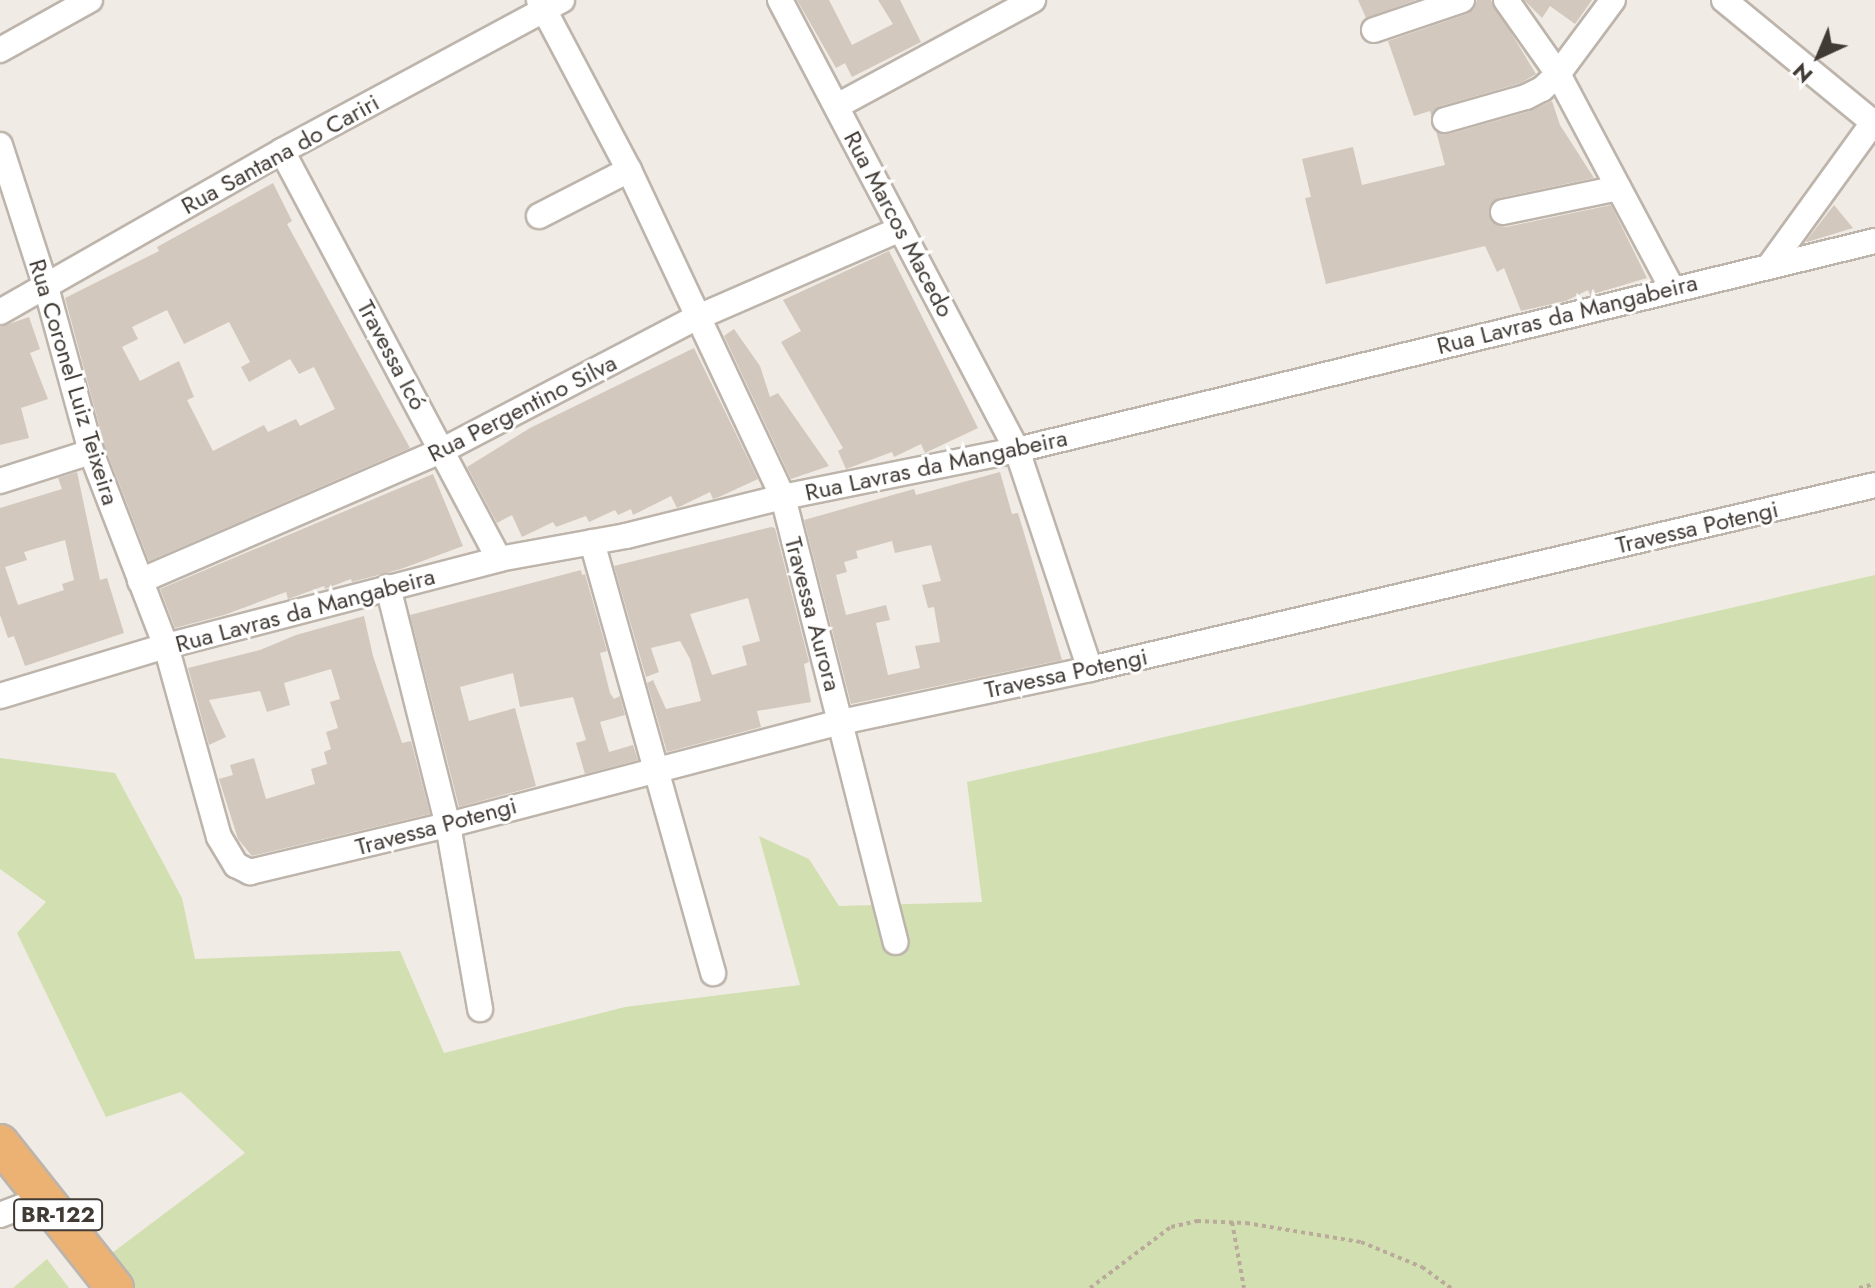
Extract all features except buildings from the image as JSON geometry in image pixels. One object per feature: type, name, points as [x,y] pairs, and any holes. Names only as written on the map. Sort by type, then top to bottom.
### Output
[{"type":"highway","name":"BR-122","points":[[0,1143],[115,1288]]},
{"type":"street","points":[[0,50],[90,0]]},
{"type":"street","name":"Rua Marcos Macedo","points":[[780,0],[1017,450],[1090,669]]},
{"type":"street","points":[[1374,30],[1462,0]]},
{"type":"street","points":[[1506,0],[1558,74],[1672,288]]},
{"type":"street","points":[[1445,120],[1526,97],[1558,74],[1613,0]]},
{"type":"street","points":[[1724,0],[1874,122],[1770,265]]},
{"type":"street","points":[[837,106],[1028,1]]},
{"type":"street","name":"Rua Santana do Cariri","points":[[0,312],[548,3]]},
{"type":"street","name":"Travessa Aurora","points":[[548,3],[783,497],[896,942]]},
{"type":"street","name":"Rua Coronel Luiz Teixeira","points":[[0,145],[46,287],[91,452],[166,646],[219,837],[236,865],[250,872],[260,871]]},
{"type":"street","name":"Travessa Icó","points":[[282,151],[499,559]]},
{"type":"street","points":[[539,216],[629,170]]},
{"type":"street","points":[[1503,212],[1619,188]]},
{"type":"street","name":"Rua Pergentino Silva","points":[[140,581],[443,450],[696,318],[901,229]]},
{"type":"street","name":"Rua Lavras da Mangabeira","points":[[0,696],[166,646],[499,559],[592,542],[783,497],[1017,450],[1875,241]]},
{"type":"street","points":[[0,481],[91,452]]},
{"type":"street","name":"Travessa Potengi","points":[[260,871],[841,722],[1090,669],[1875,485]]},
{"type":"street","points":[[592,542],[713,973]]},
{"type":"street","points":[[388,587],[448,825],[480,1009]]},
{"type":"street","points":[[0,1215],[44,1198]]},
{"type":"path","points":[[1090,1288],[1171,1227],[1197,1221],[1232,1222],[1361,1242],[1422,1267],[1451,1288]]},
{"type":"path","points":[[1232,1222],[1244,1288]]},
{"type":"path","points":[[1859,1288],[1875,1284]]},
{"type":"green space","points":[[1875,575],[1875,1288],[128,1288],[104,1259],[245,1153],[181,1092],[106,1117],[17,933],[46,902],[0,869],[0,758],[115,773],[182,898],[195,959],[400,951],[444,1053],[625,1007],[800,985],[759,836],[809,859],[839,906],[982,902],[967,782]]},
{"type":"green space","points":[[47,1259],[69,1288],[13,1288]]}]
